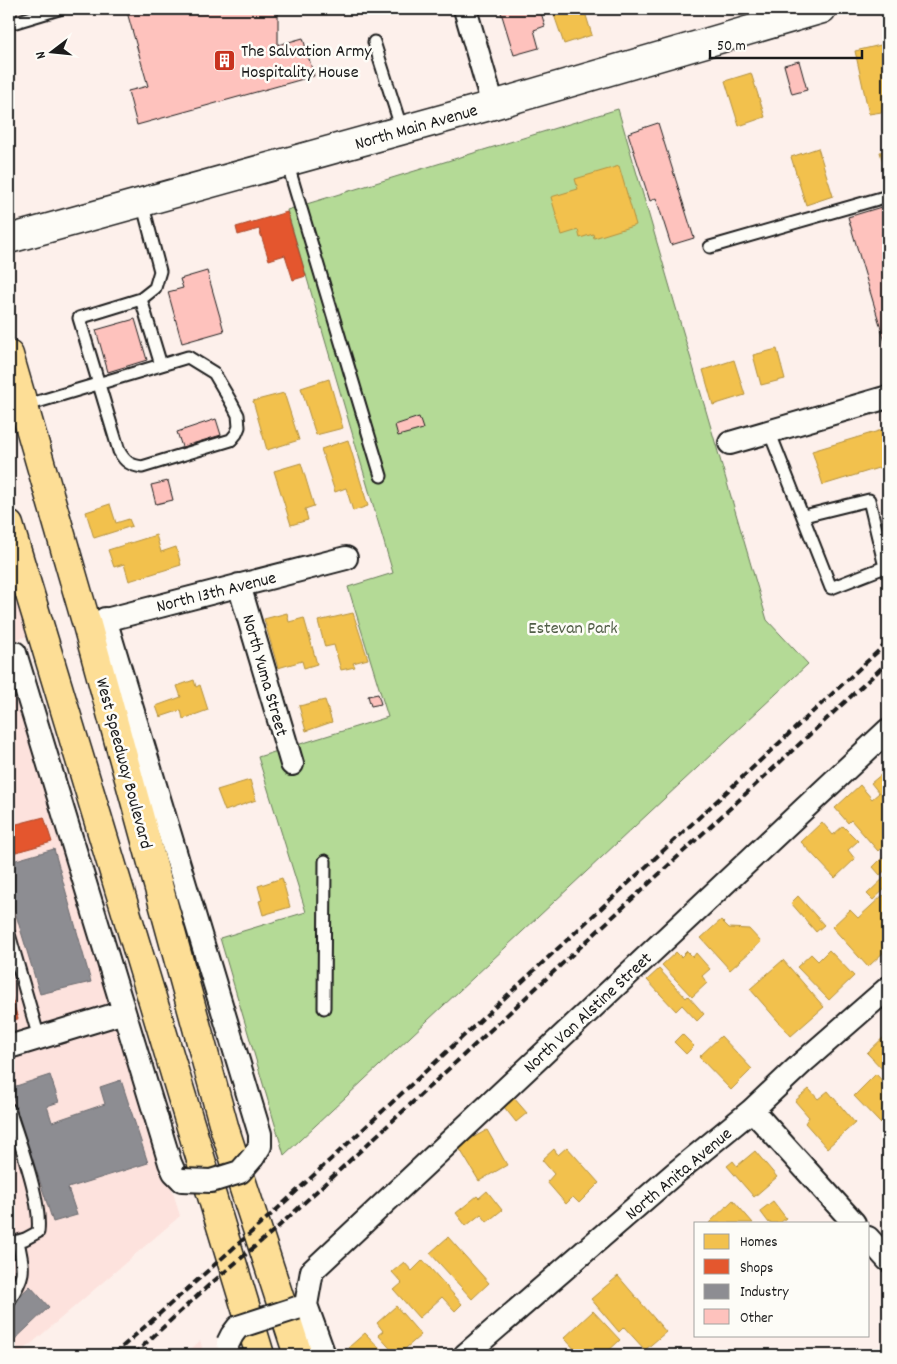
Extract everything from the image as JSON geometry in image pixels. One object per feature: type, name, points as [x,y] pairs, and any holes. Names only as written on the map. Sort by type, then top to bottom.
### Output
[{"type":"main road","name":"North Main Avenue","points":[[9,240],[493,105],[822,9]]},
{"type":"main road","name":"West Speedway Boulevard","points":[[9,355],[22,406],[96,622],[225,1130],[298,1355]]},
{"type":"main road","points":[[9,525],[260,1355]]},
{"type":"street","points":[[465,9],[493,105]]},
{"type":"street","points":[[730,442],[888,397]]},
{"type":"street","name":"North 13th Avenue","points":[[96,622],[346,558]]},
{"type":"street","name":"North Yuma Street","points":[[239,585],[292,764]]},
{"type":"street","name":"West Speedway Boulevard","points":[[12,654],[170,1164],[174,1172],[182,1180],[211,1181],[240,1172],[254,1157],[260,1146],[260,1134],[96,622]]},
{"type":"street","points":[[12,654],[45,644]]},
{"type":"street","name":"North Van Alstine Street","points":[[302,1306],[312,1271],[888,730]]},
{"type":"street","name":"North Anita Avenue","points":[[465,1355],[752,1110],[802,1063],[888,988]]},
{"type":"street","points":[[9,1047],[124,1012]]},
{"type":"street","points":[[752,1110],[853,1222]]},
{"type":"street","points":[[870,1240],[888,1260]]},
{"type":"street","points":[[227,1349],[232,1335],[238,1327],[302,1306],[324,1355]]},
{"type":"lane","points":[[9,24],[59,9]]},
{"type":"lane","points":[[374,42],[402,130]]},
{"type":"lane","points":[[287,162],[381,476]]},
{"type":"lane","points":[[710,247],[888,196]]},
{"type":"lane","points":[[22,406],[100,384],[188,356],[214,373],[232,402],[238,415],[239,427],[236,434],[231,440],[142,467],[132,466],[125,461],[119,451],[100,384],[96,353],[79,318],[141,299],[155,288],[160,271],[142,202]]},
{"type":"lane","points":[[141,299],[146,338],[161,365]]},
{"type":"lane","points":[[769,431],[831,588],[885,567],[869,500],[804,516]]},
{"type":"lane","points":[[324,1008],[325,861]]},
{"type":"lane","points":[[9,934],[39,1038]]},
{"type":"lane","points":[[9,1109],[39,1219],[38,1232],[13,1242],[24,1270],[20,1283],[9,1301]]},
{"type":"shaded area","points":[[9,552],[34,633],[9,643]]},
{"type":"shaded area","points":[[9,652],[121,1008],[9,1041]]},
{"type":"shaded area","points":[[124,1024],[180,1216],[18,1355],[9,1355],[9,1059]]},
{"type":"shaded area","points":[[200,1341],[204,1355],[184,1355]]},
{"type":"green space","name":"Estevan Park","points":[[618,109],[767,620],[808,664],[284,1155],[220,938],[306,912],[258,757],[388,717],[348,587],[393,573],[287,210]]},
{"type":"building: Homes","points":[[552,9],[584,9],[592,35],[564,44]]},
{"type":"building: Homes","points":[[885,44],[888,58],[888,111],[869,114],[855,51]]},
{"type":"building: Homes","points":[[751,73],[765,117],[739,126],[725,81]]},
{"type":"building: Homes","points":[[888,142],[888,179],[880,152],[887,150],[885,143]]},
{"type":"building: Homes","points":[[818,148],[833,196],[806,205],[791,157]]},
{"type":"building: Homes","points":[[619,166],[636,225],[594,238],[593,234],[580,238],[578,230],[562,235],[551,197],[578,189],[575,179]]},
{"type":"building: Homes","points":[[777,349],[785,379],[761,385],[753,355]]},
{"type":"building: Homes","points":[[734,360],[745,395],[713,405],[703,370]]},
{"type":"building: Homes","points":[[329,379],[343,428],[316,435],[301,388]]},
{"type":"building: Homes","points":[[284,393],[299,440],[267,450],[253,401]]},
{"type":"building: Homes","points":[[882,430],[888,452],[888,465],[823,485],[812,451]]},
{"type":"building: Homes","points":[[348,440],[368,506],[353,511],[346,488],[335,492],[321,449]]},
{"type":"building: Homes","points":[[301,463],[314,506],[305,509],[308,520],[291,525],[274,471]]},
{"type":"building: Homes","points":[[110,504],[116,523],[129,519],[132,526],[94,538],[86,512]]},
{"type":"building: Homes","points":[[156,535],[161,552],[176,547],[181,565],[129,581],[124,564],[114,567],[108,550]]},
{"type":"building: Homes","points":[[287,613],[289,622],[304,618],[317,664],[304,668],[302,661],[278,668],[264,619]]},
{"type":"building: Homes","points":[[353,613],[368,659],[353,663],[355,667],[341,670],[334,645],[325,647],[318,621]]},
{"type":"building: Homes","points":[[194,680],[196,687],[200,685],[208,710],[183,719],[181,710],[160,717],[156,706],[181,697],[177,686]]},
{"type":"building: Homes","points":[[325,700],[332,722],[306,731],[299,706]]},
{"type":"building: Homes","points":[[888,769],[888,830],[884,833],[888,837],[888,842],[878,851],[851,820],[848,823],[835,808],[860,785],[872,799],[879,793],[871,783]]},
{"type":"building: Homes","points":[[250,780],[256,800],[225,811],[217,790]]},
{"type":"building: Homes","points":[[822,822],[833,835],[843,826],[858,841],[848,850],[855,859],[835,878],[801,842]]},
{"type":"building: Homes","points":[[882,858],[888,865],[888,868],[880,875],[873,867]]},
{"type":"building: Homes","points":[[887,875],[888,886],[873,900],[867,894]]},
{"type":"building: Homes","points":[[282,878],[290,907],[263,915],[259,901],[262,900],[258,886]]},
{"type":"building: Homes","points":[[883,895],[888,900],[888,948],[868,967],[832,927],[850,910],[858,918]]},
{"type":"building: Homes","points":[[798,896],[824,925],[816,932],[791,903]]},
{"type":"building: Homes","points":[[721,920],[729,928],[749,929],[761,942],[730,970],[701,938]]},
{"type":"building: Homes","points":[[829,950],[854,976],[829,1000],[797,967],[811,954],[818,961]]},
{"type":"building: Homes","points":[[687,951],[693,957],[696,953],[710,969],[702,976],[707,983],[692,997],[662,965],[676,952],[681,957]]},
{"type":"building: Homes","points":[[783,960],[824,1007],[791,1036],[750,989]]},
{"type":"building: Homes","points":[[659,969],[704,1014],[697,1021],[682,1005],[676,1011],[647,980]]},
{"type":"building: Homes","points":[[888,1033],[888,1075],[867,1053]]},
{"type":"building: Homes","points":[[682,1034],[694,1046],[686,1054],[674,1042]]},
{"type":"building: Homes","points":[[721,1036],[752,1069],[731,1090],[699,1057]]},
{"type":"building: Homes","points":[[876,1074],[888,1087],[888,1115],[880,1123],[854,1096]]},
{"type":"building: Homes","points":[[809,1089],[818,1099],[828,1091],[855,1123],[827,1148],[805,1123],[809,1117],[795,1101]]},
{"type":"building: Homes","points":[[514,1098],[527,1113],[516,1122],[504,1107]]},
{"type":"building: Homes","points":[[487,1130],[507,1165],[479,1181],[458,1146]]},
{"type":"building: Homes","points":[[567,1147],[599,1183],[579,1203],[573,1197],[566,1204],[547,1182],[554,1174],[542,1160],[554,1149],[558,1155]]},
{"type":"building: Homes","points":[[755,1151],[777,1177],[754,1197],[727,1166],[733,1161],[737,1166]]},
{"type":"building: Homes","points":[[487,1191],[502,1210],[487,1222],[481,1214],[466,1226],[456,1213],[477,1196],[479,1198]]},
{"type":"building: Homes","points":[[733,1200],[752,1222],[710,1222]]},
{"type":"building: Homes","points":[[773,1201],[786,1218],[781,1222],[768,1222],[760,1211]]},
{"type":"building: Homes","points":[[448,1237],[489,1283],[472,1299],[430,1253]]},
{"type":"building: Homes","points":[[423,1260],[462,1304],[455,1311],[442,1297],[419,1318],[394,1290],[402,1283],[392,1272],[404,1262],[412,1271]]},
{"type":"building: Homes","points":[[618,1276],[666,1332],[645,1350],[624,1327],[619,1332],[591,1299]]},
{"type":"building: Homes","points":[[396,1306],[421,1335],[398,1355],[378,1335],[383,1331],[377,1323]]},
{"type":"building: Homes","points":[[593,1311],[620,1340],[604,1355],[580,1355],[564,1338]]},
{"type":"building: Homes","points":[[365,1333],[386,1355],[356,1355],[349,1347]]},
{"type":"building: Shops","points":[[651,9],[665,9],[652,13]]},
{"type":"building: Shops","points":[[287,212],[306,276],[293,280],[285,255],[269,260],[259,229],[238,235],[236,227]]},
{"type":"building: Shops","points":[[44,817],[52,842],[9,854],[9,826]]},
{"type":"building: Shops","points":[[9,988],[18,1019],[9,1021]]},
{"type":"building: Industry","points":[[54,849],[91,982],[40,994],[9,892],[9,862]]},
{"type":"building: Industry","points":[[50,1075],[59,1102],[47,1106],[52,1122],[105,1104],[100,1087],[121,1080],[148,1163],[68,1188],[77,1215],[53,1222],[10,1088]]},
{"type":"building: Industry","points":[[30,1286],[49,1307],[9,1345],[9,1306]]},
{"type":"building: Other","name":"The Salvation Army Hospitality House","points":[[139,9],[278,9],[278,45],[303,38],[314,76],[137,125],[128,91],[148,86],[127,12]]},
{"type":"building: Other","points":[[500,9],[540,9],[545,26],[534,30],[539,48],[514,55]]},
{"type":"building: Other","points":[[799,61],[807,90],[792,94],[784,65]]},
{"type":"building: Other","points":[[658,123],[694,238],[671,245],[656,198],[650,201],[628,133]]},
{"type":"building: Other","points":[[888,205],[888,352],[848,217]]},
{"type":"building: Other","points":[[207,271],[224,331],[182,343],[168,292],[183,288],[180,279]]},
{"type":"building: Other","points":[[135,319],[147,360],[108,372],[96,330]]},
{"type":"building: Other","points":[[419,417],[423,429],[398,436],[395,425]]},
{"type":"building: Other","points":[[216,419],[221,435],[182,447],[177,432]]},
{"type":"building: Other","points":[[168,481],[173,500],[156,504],[151,485]]},
{"type":"building: Other","points":[[378,694],[381,704],[371,706],[368,696]]},
{"type":"railway","points":[[113,1355],[274,1212],[888,642]]},
{"type":"railway","points":[[133,1355],[208,1286],[278,1227],[888,662]]},
{"type":"place","name":"The Salvation Army Hospitality House","points":[[225,60]]}]
